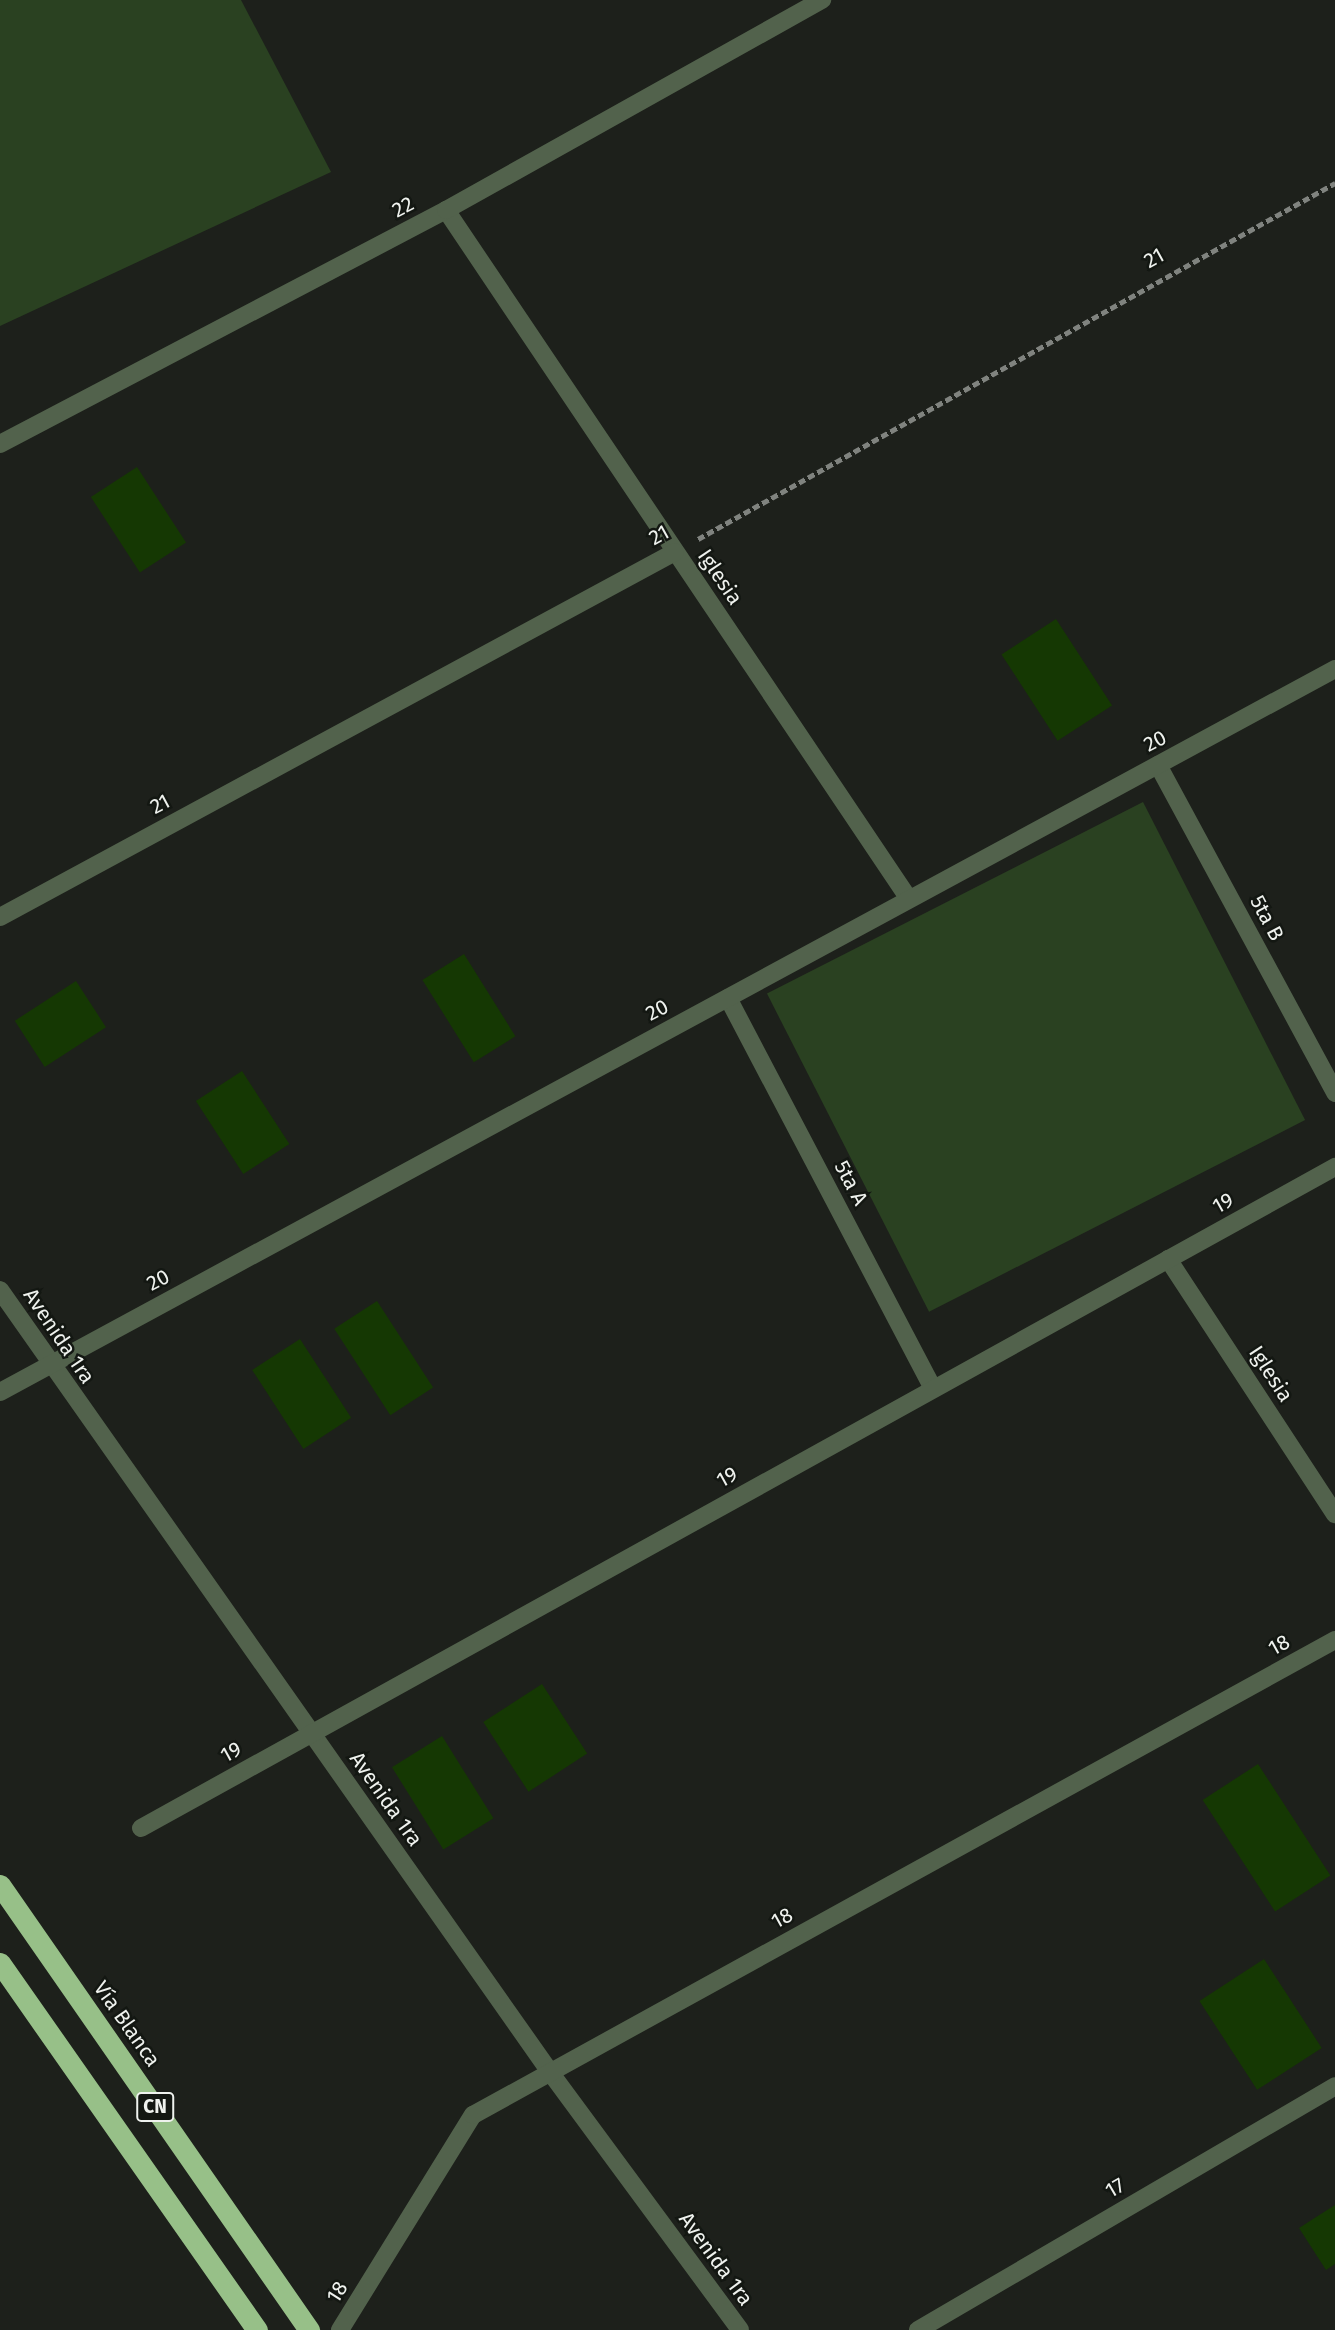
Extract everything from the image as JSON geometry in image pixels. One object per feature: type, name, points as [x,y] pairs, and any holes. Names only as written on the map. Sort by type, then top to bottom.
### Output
[{"type":"highway","name":"Vía Blanca","points":[[0,1885],[309,2330]]},
{"type":"highway","name":"CN","points":[[0,1963],[257,2330]]},
{"type":"street","name":"22","points":[[0,444],[446,210],[822,0]]},
{"type":"street","name":"Iglesia","points":[[446,210],[909,900]]},
{"type":"street","name":"21","points":[[0,917],[675,552]]},
{"type":"street","name":"20","points":[[0,1392],[1335,669]]},
{"type":"street","name":"5ta B","points":[[1158,765],[1335,1093]]},
{"type":"street","name":"5ta A","points":[[728,998],[933,1389]]},
{"type":"street","name":"19","points":[[141,1828],[1335,1167]]},
{"type":"street","name":"Iglesia","points":[[1168,1259],[1335,1514]]},
{"type":"street","name":"Avenida 1ra","points":[[0,1290],[550,2072],[740,2330]]},
{"type":"street","name":"18","points":[[340,2330],[473,2115],[1335,1640]]},
{"type":"street","name":"17","points":[[918,2330],[1335,2086]]},
{"type":"path","name":"21","points":[[675,552],[1335,183]]},
{"type":"green space","points":[[0,0],[241,0],[331,172],[0,326]]},
{"type":"green space","points":[[1143,802],[1305,1120],[929,1312],[767,994]]},
{"type":"building","points":[[137,467],[186,542],[140,572],[91,497]]},
{"type":"building","points":[[1056,619],[1112,705],[1058,741],[1001,654]]},
{"type":"building","points":[[464,954],[515,1036],[474,1062],[422,980]]},
{"type":"building","points":[[76,981],[106,1027],[45,1067],[15,1021]]},
{"type":"building","points":[[242,1071],[289,1144],[243,1174],[196,1101]]},
{"type":"building","points":[[377,1301],[433,1387],[390,1415],[334,1329]]},
{"type":"building","points":[[300,1339],[351,1418],[303,1449],[252,1370]]},
{"type":"building","points":[[542,1684],[587,1754],[528,1792],[483,1722]]},
{"type":"building","points":[[442,1736],[493,1818],[443,1850],[392,1767]]},
{"type":"building","points":[[1258,1764],[1330,1876],[1275,1911],[1203,1800]]},
{"type":"building","points":[[1264,1959],[1322,2048],[1257,2090],[1199,2001]]},
{"type":"building","points":[[1335,2205],[1335,2264],[1326,2270],[1299,2228]]}]
